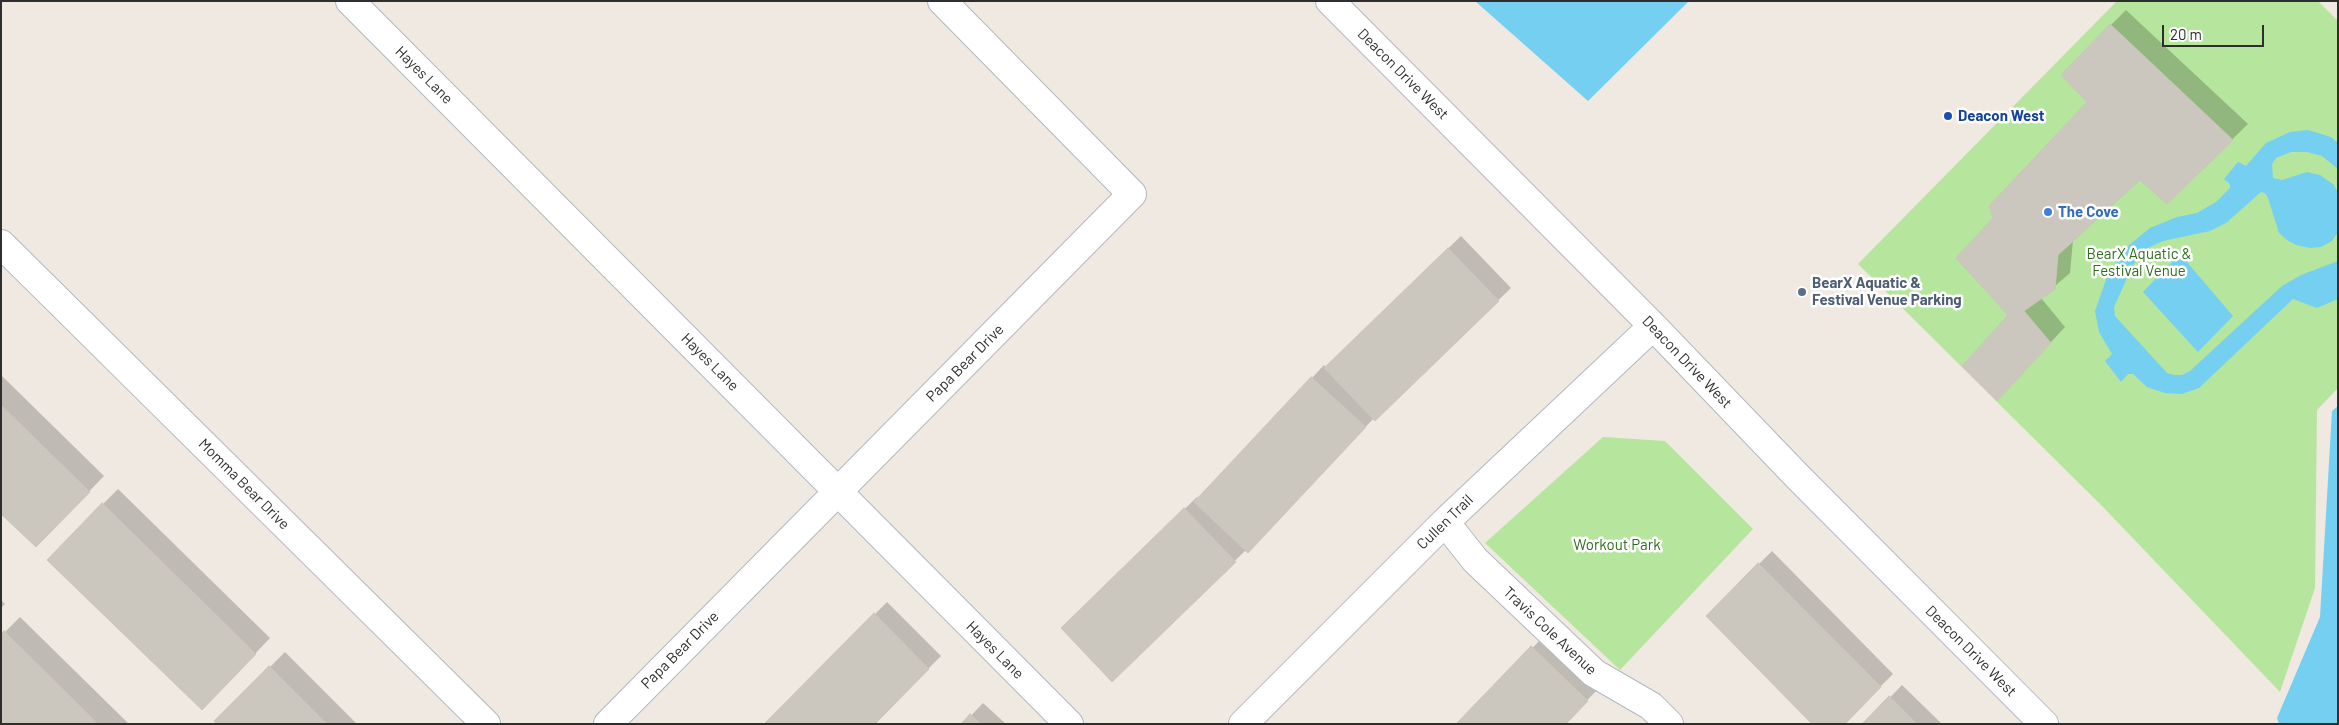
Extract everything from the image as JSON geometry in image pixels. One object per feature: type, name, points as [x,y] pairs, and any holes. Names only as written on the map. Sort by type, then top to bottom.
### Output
[{"type":"street","name":"Hayes Lane","points":[[350,1],[1069,724]]},
{"type":"street","name":"Papa Bear Drive","points":[[608,724],[1132,194],[942,1]]},
{"type":"street","name":"Deacon Drive West","points":[[1330,1],[2044,724]]},
{"type":"street","name":"Momma Bear Drive","points":[[1,244],[486,724]]},
{"type":"street","name":"Cullen Trail","points":[[1243,724],[1445,522],[1653,326]]},
{"type":"street","name":"Travis Cole Avenue","points":[[1445,522],[1475,560],[1594,674],[1652,706],[1669,724]]},
{"type":"green space","name":"BearX Aquatic & Festival Venue","points":[[2117,1],[2318,1],[2338,21],[2338,388],[2317,410],[2315,588],[2280,692],[2104,508],[1858,264]]},
{"type":"green space","name":"Workout Park","points":[[1603,437],[1665,441],[1753,529],[1620,670],[1485,543]]},
{"type":"water","points":[[1475,1],[1689,1],[1588,101]]},
{"type":"water","points":[[2308,130],[2331,137],[2338,143],[2338,169],[2322,156],[2307,152],[2291,152],[2276,158],[2272,164],[2273,178],[2282,180],[2307,172],[2320,175],[2334,185],[2338,193],[2338,232],[2332,241],[2321,247],[2310,248],[2296,245],[2287,240],[2279,233],[2268,198],[2265,193],[2261,192],[2226,223],[2210,231],[2163,241],[2144,250],[2133,265],[2114,307],[2115,316],[2167,373],[2182,375],[2190,371],[2282,286],[2301,275],[2338,261],[2338,299],[2317,308],[2293,299],[2199,388],[2182,394],[2165,393],[2147,387],[2133,374],[2128,374],[2121,382],[2105,361],[2112,354],[2099,332],[2095,311],[2108,274],[2128,246],[2150,228],[2177,217],[2197,213],[2216,202],[2230,188],[2230,184],[2224,179],[2238,162],[2246,166],[2266,143],[2290,132]]},
{"type":"water","points":[[2180,254],[2233,316],[2198,352],[2143,292]]},
{"type":"water","points":[[2338,406],[2338,724],[2279,724],[2277,718],[2320,617],[2332,411]]},
{"type":"building","name":"The Cove","points":[[2110,24],[2233,140],[2167,204],[2140,180],[2058,255],[2055,289],[2024,311],[2051,343],[1997,401],[1962,366],[2008,315],[1956,258],[1993,218],[1989,206],[2087,102],[2061,75]]},
{"type":"building","points":[[1448,248],[1499,301],[1375,421],[1324,368]]},
{"type":"building","points":[[1311,377],[1366,427],[1248,553],[1194,502]]},
{"type":"building","points":[[1,405],[90,492],[36,547],[1,514]]},
{"type":"building","points":[[102,503],[256,654],[202,710],[47,560]]},
{"type":"building","points":[[1184,508],[1236,562],[1112,682],[1061,628]]},
{"type":"building","points":[[1758,563],[1881,687],[1845,724],[1812,724],[1706,616]]},
{"type":"building","points":[[874,613],[929,669],[875,724],[764,724]]},
{"type":"building","points":[[4,631],[98,724],[1,724],[1,634]]},
{"type":"building","points":[[1531,646],[1588,701],[1566,724],[1456,724]]},
{"type":"building","points":[[269,666],[327,724],[217,724],[214,721]]},
{"type":"building","points":[[1889,696],[1917,724],[1862,724]]},
{"type":"building","points":[[970,714],[981,724],[961,724]]},
{"type":"place","name":"Deacon West","points":[[1948,116]]},
{"type":"place","name":"The Cove","points":[[2048,212]]},
{"type":"place","name":"BearX Aquatic & Festival Venue Parking","points":[[1802,292]]}]
